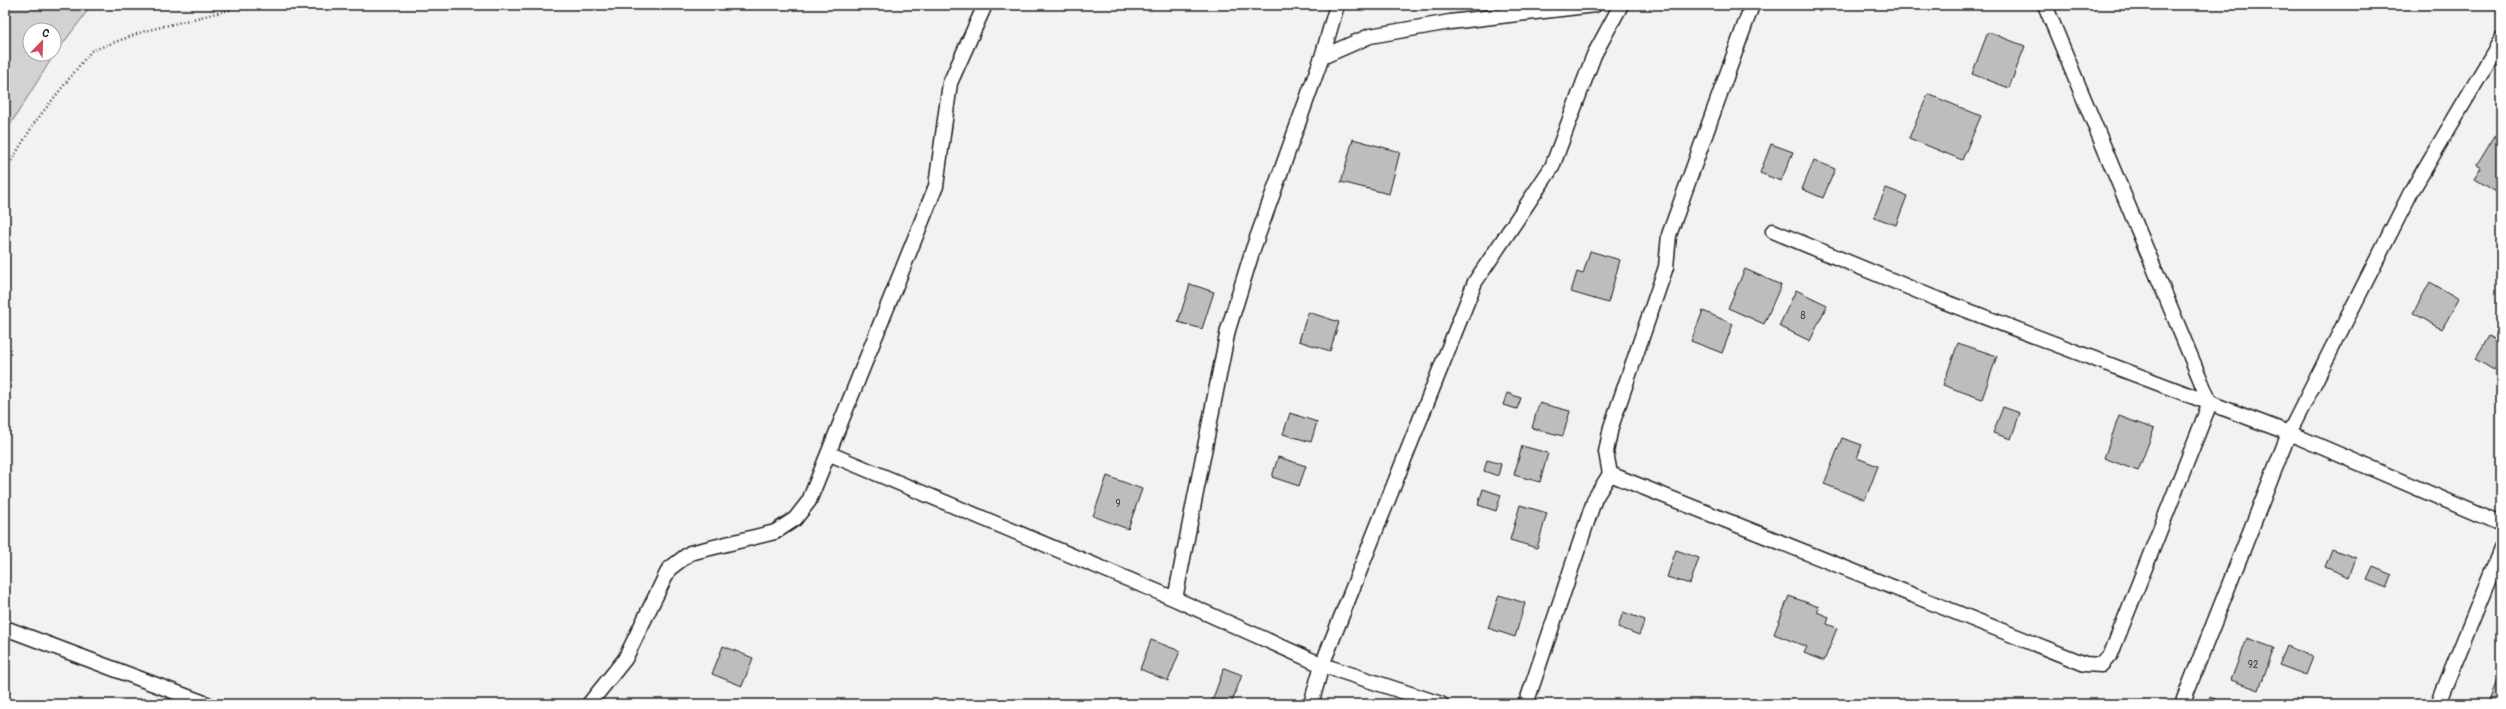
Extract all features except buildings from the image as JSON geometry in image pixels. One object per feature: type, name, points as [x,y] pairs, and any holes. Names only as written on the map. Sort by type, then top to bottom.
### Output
[{"type":"street","points":[[589,704],[625,659],[669,569],[690,553],[775,532],[794,519],[809,501],[830,454],[936,186],[950,83],[984,5]]},
{"type":"street","points":[[1174,598],[1228,330],[1253,249],[1322,57],[1337,5]]},
{"type":"street","points":[[1322,57],[1370,36],[1450,22],[1595,5]]},
{"type":"street","points":[[1311,704],[1322,665],[1476,282],[1552,167],[1594,55],[1621,5]]},
{"type":"street","points":[[1526,704],[1595,498],[1610,474],[1606,452],[1611,427],[1666,267],[1669,235],[1752,5]]},
{"type":"street","points":[[1610,474],[2085,664],[2101,665],[2111,654],[2210,403],[2045,5]]},
{"type":"street","points":[[2182,704],[2289,433],[2410,192],[2501,40]]},
{"type":"street","points":[[1773,231],[1932,297],[2289,433],[2501,524]]},
{"type":"street","points":[[830,454],[1174,598],[1322,665],[1441,704]]},
{"type":"street","points":[[2438,704],[2501,549]]},
{"type":"street","points":[[5,628],[207,704]]},
{"type":"path","points":[[5,171],[35,122],[91,51],[145,31],[230,10],[234,5]]},
{"type":"shaded area","points":[[5,5],[92,5],[62,45],[62,22],[22,22],[22,62],[49,62],[5,133]]}]
